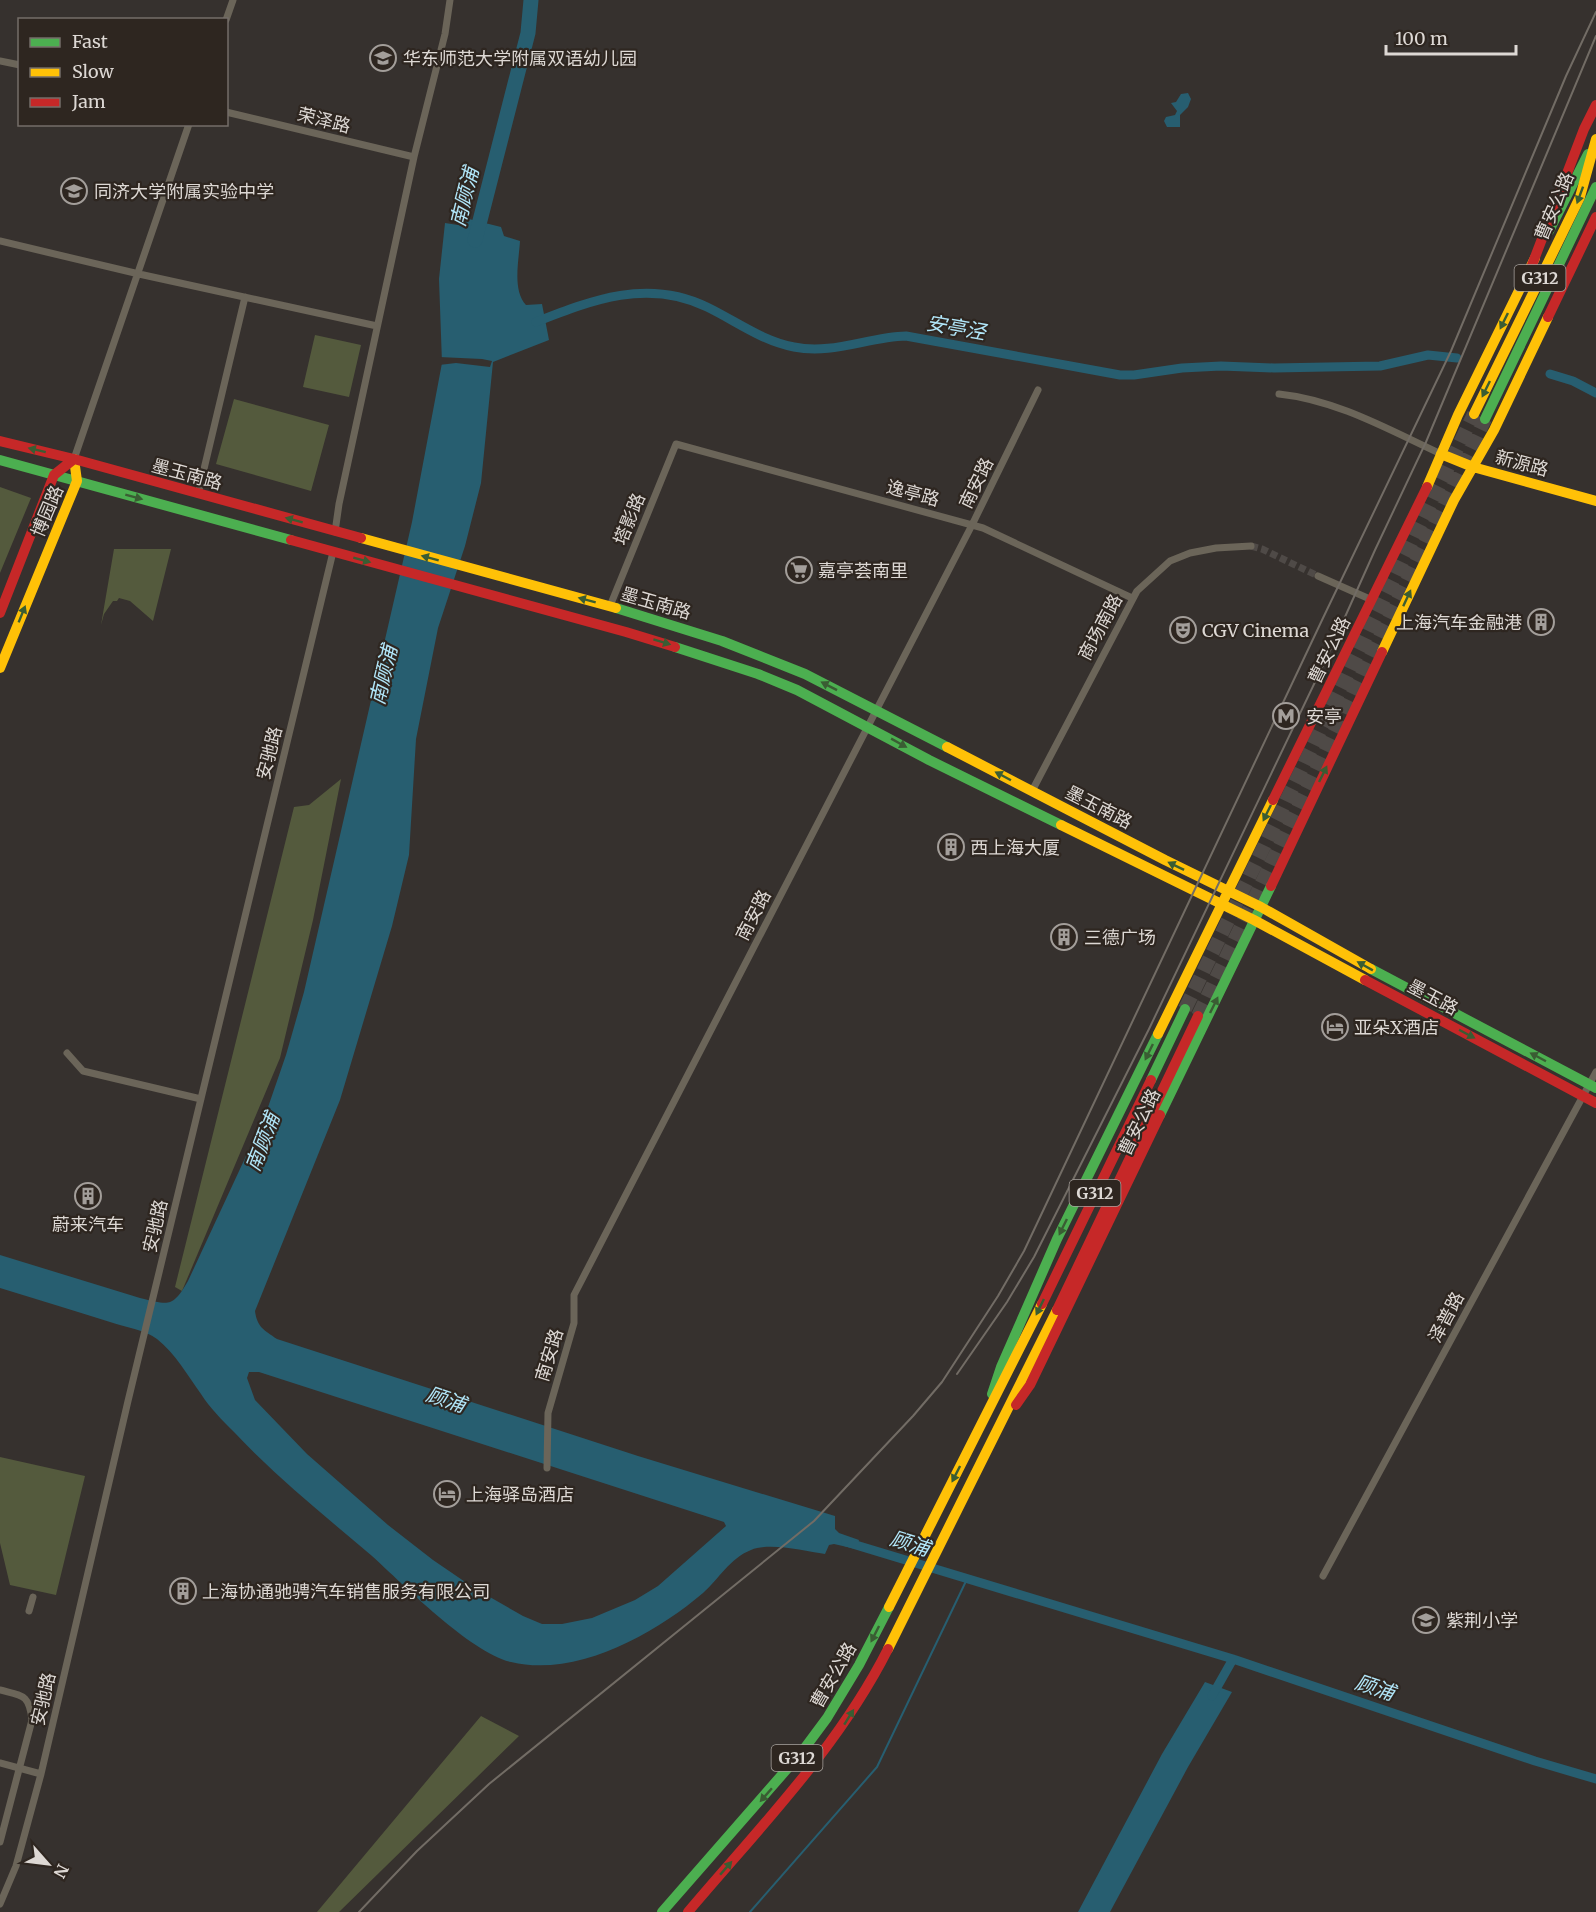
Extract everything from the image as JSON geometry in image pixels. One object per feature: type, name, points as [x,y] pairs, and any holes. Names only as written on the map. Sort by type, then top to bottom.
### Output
[{"type":"main road","points":[[1532,265],[1584,129],[1596,105]]},
{"type":"main road","points":[[1532,265],[1596,138]]},
{"type":"main road","name":"曹安公路","points":[[1474,414],[1580,197],[1596,138]]},
{"type":"main road","name":"曹安公路","points":[[1485,419],[1596,187]]},
{"type":"main road","points":[[1473,467],[1494,430],[1596,217]]},
{"type":"main road","name":"曹安公路","points":[[983,1422],[1001,1367],[1058,1239],[1371,600],[1532,265]]},
{"type":"main road","name":"墨玉南路","points":[[0,441],[74,459],[610,606],[676,625],[766,657],[876,710],[1261,908]]},
{"type":"main road","name":"新源路","points":[[1442,454],[1473,467],[1596,501]]},
{"type":"main road","name":"博园路","points":[[0,613],[54,475],[74,459],[78,481],[0,668]]},
{"type":"main road","name":"墨玉南路","points":[[0,460],[626,632],[758,674],[797,690],[929,760],[1254,920]]},
{"type":"main road","name":"曹安公路","points":[[998,1431],[1030,1385],[1261,908],[1454,500],[1473,467]]},
{"type":"main road","name":"墨玉路","points":[[1261,908],[1593,1086]]},
{"type":"main road","name":"墨玉路","points":[[1254,920],[1596,1103]]},
{"type":"main road","name":"曹安公路","points":[[662,1912],[774,1785],[827,1718],[859,1665],[983,1422],[1185,1009]]},
{"type":"main road","name":"曹安公路","points":[[688,1912],[811,1769],[843,1726],[874,1677],[998,1431],[1198,1016]]},
{"type":"street","points":[[227,18],[233,0]]},
{"type":"street","points":[[335,532],[339,504],[414,157],[445,34],[450,0]]},
{"type":"street","points":[[0,61],[18,65]]},
{"type":"street","name":"荣泽路","points":[[228,112],[414,157]]},
{"type":"street","points":[[74,459],[188,126]]},
{"type":"street","points":[[0,241],[378,326]]},
{"type":"street","points":[[198,494],[244,297]]},
{"type":"street","name":"南安路","points":[[547,1468],[548,1413],[574,1323],[574,1295],[972,525],[1038,390]]},
{"type":"street","points":[[1279,394],[1305,396],[1326,402],[1442,454]]},
{"type":"street","name":"逸亭路","points":[[676,444],[983,528],[1132,598]]},
{"type":"street","name":"塔影路","points":[[610,606],[676,444]]},
{"type":"street","name":"商场南路","points":[[1032,791],[1132,598],[1143,585],[1170,561],[1190,553],[1216,548],[1251,546]]},
{"type":"street","name":"安驰路","points":[[0,1904],[16,1866],[41,1774],[333,552]]},
{"type":"street","points":[[1318,576],[1371,600]]},
{"type":"street","points":[[67,1053],[83,1071],[201,1098]]},
{"type":"street","name":"泽普路","points":[[1323,1576],[1583,1096],[1593,1086],[1596,1072]]},
{"type":"street","points":[[30,1611],[33,1597]]},
{"type":"street","points":[[0,1690],[21,1695],[30,1704],[32,1720],[0,1842]]},
{"type":"street","points":[[0,1764],[41,1774]]},
{"type":"green space","points":[[315,335],[361,345],[349,397],[303,387]]},
{"type":"green space","points":[[234,399],[329,425],[311,491],[216,464]]},
{"type":"green space","points":[[0,487],[31,498],[0,573]]},
{"type":"green space","points":[[114,549],[171,549],[153,621],[130,601],[119,598],[113,601],[104,614],[101,625]]},
{"type":"green space","points":[[341,779],[313,920],[280,1058],[182,1291],[175,1287],[294,807],[309,805]]},
{"type":"green space","points":[[0,1457],[85,1476],[56,1595],[10,1585],[0,1543]]},
{"type":"green space","points":[[481,1716],[519,1736],[339,1912],[317,1912]]},
{"type":"water","points":[[1188,93],[1191,99],[1188,107],[1180,115],[1180,127],[1167,127],[1164,121],[1166,117],[1175,115],[1177,111],[1171,103],[1176,102],[1181,94]]},
{"type":"water","points":[[465,218],[501,227],[504,236],[520,241],[517,274],[519,291],[526,305],[542,304],[549,340],[493,362],[481,483],[465,546],[438,628],[416,739],[409,855],[392,926],[340,1100],[255,1311],[257,1321],[262,1328],[277,1339],[638,1456],[835,1516],[835,1529],[839,1533],[859,1540],[856,1549],[834,1544],[829,1545],[825,1554],[777,1547],[751,1550],[731,1563],[703,1593],[662,1623],[613,1649],[562,1664],[536,1665],[511,1662],[477,1646],[458,1632],[250,1449],[216,1414],[164,1345],[152,1336],[0,1288],[0,1255],[140,1298],[164,1303],[174,1300],[188,1281],[266,1113],[304,992],[412,522],[442,363],[439,279],[445,223],[458,225]],"holes":[[[249,1372],[259,1372],[724,1522],[726,1526],[658,1586],[635,1600],[592,1618],[562,1624],[542,1624],[523,1616],[474,1588],[433,1560],[388,1525],[307,1454],[255,1400],[247,1378]]]},
{"type":"water","points":[[1205,1682],[1232,1692],[1188,1767],[1110,1912],[1078,1912],[1162,1754]]},
{"type":"pier","points":[[439,357],[492,361],[490,367],[456,363],[439,365]]},
{"type":"waterway","name":"南顾浦","points":[[475,240],[528,33],[531,0]]},
{"type":"waterway","name":"安亭泾","points":[[536,322],[599,300],[642,293],[685,298],[771,340],[794,347],[822,349],[906,336],[1120,375],[1221,366],[1274,368],[1380,366],[1428,355],[1457,358]]},
{"type":"waterway","name":"安亭泾","points":[[1550,374],[1573,381],[1596,393]]},
{"type":"waterway","name":"顾浦","points":[[846,1542],[1233,1659],[1535,1761],[1596,1779]]},
{"type":"waterway","points":[[750,1912],[877,1767],[967,1579]]},
{"type":"waterway","points":[[1212,1696],[1233,1659]]},
{"type":"tunnel","points":[[1185,1009],[1474,414]]},
{"type":"tunnel","points":[[1198,1016],[1485,419]]},
{"type":"tunnel","points":[[1251,546],[1318,576]]},
{"type":"railway","points":[[359,1912],[417,1851],[489,1784],[814,1521],[942,1382],[998,1296],[1024,1251],[1451,351],[1566,76],[1596,12]]},
{"type":"railway","points":[[957,1374],[1007,1302],[1034,1257],[1149,1029],[1327,657],[1426,442],[1596,36]]},
{"type":"traffic: fast","points":[[1549,231],[1588,154]]},
{"type":"traffic: fast","points":[[1485,419],[1596,187]]},
{"type":"traffic: fast","points":[[0,460],[291,540]]},
{"type":"traffic: fast","points":[[616,608],[722,641],[805,674],[947,747]]},
{"type":"traffic: fast","points":[[675,647],[758,674],[797,690],[929,760],[1061,825]]},
{"type":"traffic: fast","points":[[1160,1115],[1271,886]]},
{"type":"traffic: fast","points":[[1371,969],[1596,1088]]},
{"type":"traffic: fast","points":[[1151,1080],[1185,1009]]},
{"type":"traffic: fast","points":[[992,1394],[1001,1367],[1057,1239],[1158,1034]]},
{"type":"traffic: fast","points":[[662,1912],[801,1753],[827,1718],[859,1665],[889,1607]]},
{"type":"traffic: slow","points":[[1474,414],[1580,197],[1596,139]]},
{"type":"traffic: slow","points":[[1427,487],[1458,415],[1535,258]]},
{"type":"traffic: slow","points":[[1382,652],[1454,500],[1494,430],[1548,317]]},
{"type":"traffic: slow","points":[[1441,454],[1473,467],[1596,501]]},
{"type":"traffic: slow","points":[[0,668],[77,481],[74,459]]},
{"type":"traffic: slow","points":[[361,538],[616,608]]},
{"type":"traffic: slow","points":[[947,747],[1261,907],[1371,969]]},
{"type":"traffic: slow","points":[[1158,1034],[1273,800]]},
{"type":"traffic: slow","points":[[1061,825],[1254,920],[1365,980]]},
{"type":"traffic: slow","points":[[889,1607],[1042,1304]]},
{"type":"traffic: slow","points":[[888,1649],[1057,1310]]},
{"type":"traffic: jam","points":[[1532,265],[1584,129],[1596,105]]},
{"type":"traffic: jam","points":[[1548,317],[1596,217]]},
{"type":"traffic: jam","points":[[0,441],[74,459],[361,538]]},
{"type":"traffic: jam","points":[[0,613],[54,475],[74,459]]},
{"type":"traffic: jam","points":[[1273,800],[1427,487]]},
{"type":"traffic: jam","points":[[291,540],[675,647]]},
{"type":"traffic: jam","points":[[1271,886],[1382,652]]},
{"type":"traffic: jam","points":[[1365,980],[1596,1103]]},
{"type":"traffic: jam","points":[[1057,1310],[1198,1016]]},
{"type":"traffic: jam","points":[[1042,1304],[1151,1080]]},
{"type":"traffic: jam","points":[[1016,1405],[1030,1385],[1160,1115]]},
{"type":"traffic: jam","points":[[688,1912],[821,1754],[846,1720],[888,1649]]},
{"type":"place","name":"华东师范大学附属双语幼儿园","points":[[383,58]]},
{"type":"place","name":"同济大学附属实验中学","points":[[74,191]]},
{"type":"place","name":"嘉亭荟南里","points":[[799,570]]},
{"type":"place","name":"上海汽车金融港","points":[[1541,622]]},
{"type":"place","name":"CGV Cinema","points":[[1183,630]]},
{"type":"place","name":"安亭","points":[[1286,716]]},
{"type":"place","name":"西上海大厦","points":[[951,847]]},
{"type":"place","name":"三德广场","points":[[1064,937]]},
{"type":"place","name":"亚朵X酒店","points":[[1335,1027]]},
{"type":"place","name":"蔚来汽车","points":[[88,1196]]},
{"type":"place","name":"上海驿岛酒店","points":[[447,1494]]},
{"type":"place","name":"上海协通驰骋汽车销售服务有限公司","points":[[183,1591]]},
{"type":"place","name":"紫荆小学","points":[[1426,1620]]}]
